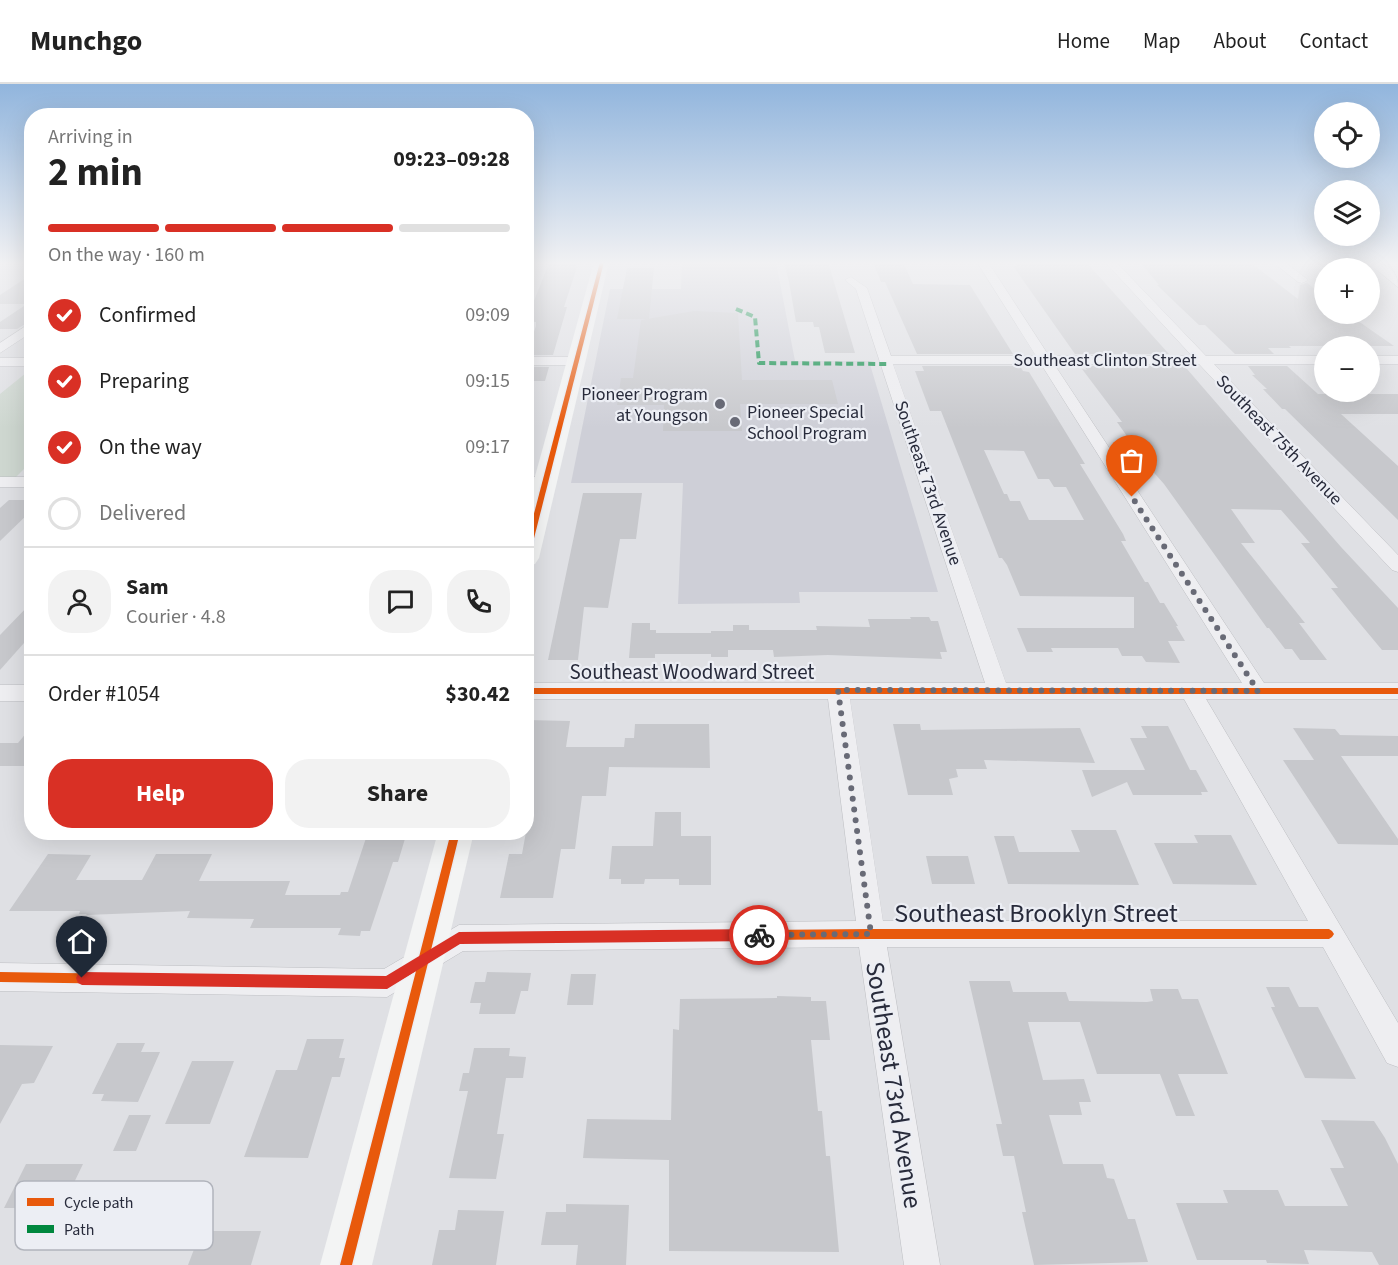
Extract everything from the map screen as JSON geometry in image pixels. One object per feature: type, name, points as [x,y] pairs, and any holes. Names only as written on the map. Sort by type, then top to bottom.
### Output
[{"type":"street","points":[[534,497],[536,482],[577,361],[588,317]]},
{"type":"street","name":"Southeast 73rd Avenue","points":[[871,317],[998,691]]},
{"type":"street","points":[[1017,317],[1258,691]]},
{"type":"street","name":"Southeast 75th Avenue","points":[[1162,317],[1398,566]]},
{"type":"street","points":[[0,349],[24,332]]},
{"type":"street","name":"Southeast Clinton Street","points":[[886,360],[1314,360]]},
{"type":"street","points":[[1380,360],[1398,360]]},
{"type":"street","points":[[534,361],[577,361]]},
{"type":"street","points":[[0,362],[24,362]]},
{"type":"street","points":[[0,482],[24,482]]},
{"type":"street","name":"Southeast 73rd Avenue","points":[[838,690],[871,934],[922,1265]]},
{"type":"street","name":"Southeast Woodward Street","points":[[534,691],[1398,691]]},
{"type":"street","points":[[1190,691],[1398,1052]]},
{"type":"street","points":[[0,693],[24,693]]},
{"type":"street","points":[[346,1265],[454,840]]},
{"type":"street","name":"Southeast Brooklyn Street","points":[[0,977],[387,983],[459,938],[871,934],[1329,934]]},
{"type":"shaded area","name":"Pioneer Special School Program","points":[[604,317],[787,317],[795,361],[869,361],[938,592],[799,592],[800,603],[678,604],[683,483],[571,483]]},
{"type":"shaded area","points":[[24,375],[24,469],[16,477],[0,477],[0,394]]},
{"type":"building","points":[[7,317],[24,317],[24,325],[17,329],[0,329],[0,322]]},
{"type":"building","points":[[534,317],[564,317],[553,355],[534,355],[536,322]]},
{"type":"building","points":[[617,317],[649,317],[649,319],[617,319]]},
{"type":"building","points":[[658,317],[738,317],[742,380],[832,380],[838,404],[740,404],[742,431],[663,431],[664,405],[617,405],[621,378],[633,378],[641,320]]},
{"type":"building","points":[[795,317],[844,317],[855,353],[825,353],[819,327],[814,327],[813,322],[796,322]]},
{"type":"building","points":[[901,317],[990,317],[1013,354],[917,354]]},
{"type":"building","points":[[1049,317],[1136,317],[1169,354],[1075,354]]},
{"type":"building","points":[[1191,317],[1314,317],[1314,324],[1362,324],[1380,336],[1314,336],[1314,346],[1268,348],[1274,354],[1235,354],[1205,325],[1199,325]]},
{"type":"building","points":[[1380,336],[1394,346],[1380,346]]},
{"type":"building","points":[[922,366],[1020,366],[1023,371],[1029,372],[1085,464],[1080,464],[1123,534],[1126,541],[1121,541],[1145,582],[1148,582],[1160,603],[1164,603],[1178,626],[1176,626],[1185,641],[1168,641],[1180,663],[1146,662],[1142,656],[1122,656],[1118,648],[1051,648],[1053,652],[1027,652],[1017,628],[1134,628],[1134,597],[1020,596],[1007,565],[1002,558],[999,558],[941,411],[930,411],[915,371],[924,371]],"holes":[[[984,450],[1024,451],[1038,479],[1049,479],[1054,487],[1066,487],[1084,520],[1029,520],[1020,501],[1010,501],[1007,494],[1004,494]]]},
{"type":"building","points":[[1084,366],[1180,366],[1187,369],[1341,547],[1398,608],[1398,650],[1382,650],[1331,588],[1338,588],[1301,543],[1310,543],[1281,510],[1231,509],[1255,543],[1241,543],[1305,623],[1299,623],[1327,660],[1300,660],[1292,649],[1285,649],[1267,628],[1164,484],[1148,466],[1117,422],[1122,422],[1082,369],[1087,370]]},
{"type":"building","points":[[1248,366],[1287,366],[1314,390],[1314,402],[1380,402],[1380,394],[1398,394],[1398,414],[1341,414],[1398,466],[1398,520],[1285,409],[1282,409],[1263,389],[1267,389],[1252,375],[1255,375]]},
{"type":"building","points":[[534,367],[549,367],[545,381],[534,381]]},
{"type":"building","points":[[583,493],[642,493],[636,539],[620,539],[608,608],[584,607],[578,660],[548,660]]},
{"type":"building","points":[[9,500],[24,500],[24,518],[0,541],[0,508]]},
{"type":"building","points":[[24,610],[24,643],[0,670],[0,635]]},
{"type":"building","points":[[910,617],[929,617],[931,621],[938,621],[947,652],[940,652],[942,659],[828,655],[774,657],[773,650],[728,650],[728,657],[711,657],[711,654],[655,654],[655,658],[629,658],[632,623],[650,623],[650,630],[656,630],[656,633],[711,633],[711,631],[733,631],[733,625],[749,625],[749,630],[817,630],[816,626],[870,627],[868,619],[911,619]]},
{"type":"building","points":[[534,720],[570,721],[566,747],[624,747],[625,738],[634,738],[635,724],[709,724],[710,768],[609,767],[606,796],[582,796],[575,849],[561,849],[553,898],[500,898],[509,854],[522,854],[525,840],[534,840]]},
{"type":"building","points":[[893,724],[920,724],[921,730],[1080,728],[1095,763],[984,760],[987,769],[956,769],[958,777],[949,779],[953,795],[908,795]]},
{"type":"building","points":[[1141,726],[1168,726],[1190,770],[1196,770],[1208,792],[1201,792],[1202,795],[1133,795],[1127,782],[1092,797],[1082,770],[1145,770],[1130,738],[1147,738]]},
{"type":"building","points":[[1293,728],[1335,729],[1340,735],[1398,736],[1398,756],[1341,756],[1398,839],[1398,845],[1338,844],[1283,760],[1314,760]]},
{"type":"building","points":[[24,736],[24,766],[0,766],[0,743],[18,743]]},
{"type":"building","points":[[655,812],[681,812],[681,836],[711,836],[711,885],[679,885],[679,879],[645,879],[644,884],[621,884],[621,879],[609,879],[612,846],[653,846]]},
{"type":"building","points":[[1071,830],[1116,830],[1139,885],[1008,884],[994,836],[1014,836],[1019,852],[1080,852]]},
{"type":"building","points":[[1194,835],[1231,835],[1257,885],[1173,884],[1154,843],[1198,843]]},
{"type":"building","points":[[365,840],[405,840],[398,862],[393,862],[370,931],[361,931],[360,936],[338,935],[341,928],[250,928],[254,919],[187,918],[190,911],[86,915],[79,914],[80,911],[9,911],[48,854],[91,855],[76,880],[142,880],[156,854],[212,854],[199,881],[290,881],[285,895],[340,895],[341,892],[348,892]]},
{"type":"building","points":[[926,856],[968,856],[975,884],[932,884]]},
{"type":"building","points":[[487,972],[531,973],[528,991],[521,991],[515,1014],[479,1014],[481,1003],[470,1003],[475,982],[485,982]]},
{"type":"building","points":[[571,974],[596,974],[593,1005],[567,1005]]},
{"type":"building","points":[[969,981],[1010,981],[1013,992],[1066,992],[1069,1001],[1147,1002],[1153,1001],[1150,989],[1178,989],[1182,999],[1198,999],[1228,1074],[1178,1074],[1195,1116],[1176,1116],[1160,1074],[1097,1074],[1080,1022],[1028,1022],[1043,1080],[1084,1079],[1091,1102],[1079,1102],[1082,1115],[1049,1115],[1063,1164],[1103,1164],[1107,1178],[1114,1179],[1128,1219],[1135,1219],[1148,1262],[1034,1265],[1022,1212],[1026,1212],[1014,1156],[1003,1156],[996,1124],[1002,1124]]},
{"type":"building","points":[[1266,987],[1289,987],[1299,1007],[1318,1007],[1356,1079],[1305,1078],[1271,1007],[1275,1007]]},
{"type":"building","points":[[777,996],[811,997],[811,1001],[826,1001],[830,1040],[811,1040],[818,1111],[822,1111],[826,1156],[830,1156],[839,1252],[669,1251],[669,1160],[583,1158],[587,1119],[671,1120],[673,1029],[679,1030],[680,999],[777,998]]},
{"type":"building","points":[[307,1039],[344,1039],[339,1058],[345,1058],[340,1077],[332,1077],[308,1158],[244,1157],[276,1070],[297,1070]]},
{"type":"building","points":[[117,1043],[145,1043],[141,1052],[160,1052],[138,1102],[101,1101],[104,1094],[92,1094]]},
{"type":"building","points":[[0,1045],[53,1046],[34,1083],[22,1084],[0,1124]]},
{"type":"building","points":[[474,1048],[510,1048],[509,1056],[526,1057],[523,1078],[506,1078],[497,1134],[504,1134],[496,1179],[449,1178],[468,1091],[459,1091],[463,1073],[469,1073]]},
{"type":"building","points":[[192,1061],[234,1061],[210,1124],[165,1124]]},
{"type":"building","points":[[129,1115],[151,1115],[136,1151],[113,1151]]},
{"type":"building","points":[[1321,1120],[1374,1121],[1385,1138],[1398,1164],[1398,1265],[1379,1265],[1372,1252],[1304,1250],[1309,1264],[1267,1263],[1266,1260],[1197,1260],[1176,1203],[1228,1203],[1223,1190],[1278,1190],[1285,1206],[1348,1206],[1330,1168],[1344,1168]]},
{"type":"building","points":[[26,1164],[83,1164],[75,1181],[18,1181]]},
{"type":"building","points":[[15,1186],[15,1208],[4,1208]]},
{"type":"building","points":[[566,1204],[629,1205],[626,1265],[576,1265],[578,1245],[541,1245],[546,1212],[566,1212]]},
{"type":"building","points":[[458,1210],[504,1211],[496,1265],[432,1265],[439,1230],[455,1230]]},
{"type":"building","points":[[213,1231],[261,1231],[251,1265],[188,1265],[194,1250],[213,1250]]},
{"type":"marked path","points":[[755,317],[759,363],[887,364]]},
{"type":"cycle path","points":[[534,527],[588,317]]},
{"type":"cycle path","points":[[534,691],[1398,691]]},
{"type":"cycle path","points":[[346,1265],[454,840]]},
{"type":"cycle path","points":[[0,977],[387,983],[459,938],[871,934],[1329,934]]},
{"type":"way so far","points":[[759,935],[871,934],[838,690],[1258,691],[1132,497]]},
{"type":"place","name":"Pioneer Program at Youngson","points":[[720,404]]},
{"type":"place","name":"Pioneer Special School Program","points":[[735,422]]},
{"type":"route","points":[[82,978],[387,983],[459,938],[759,935]]}]
